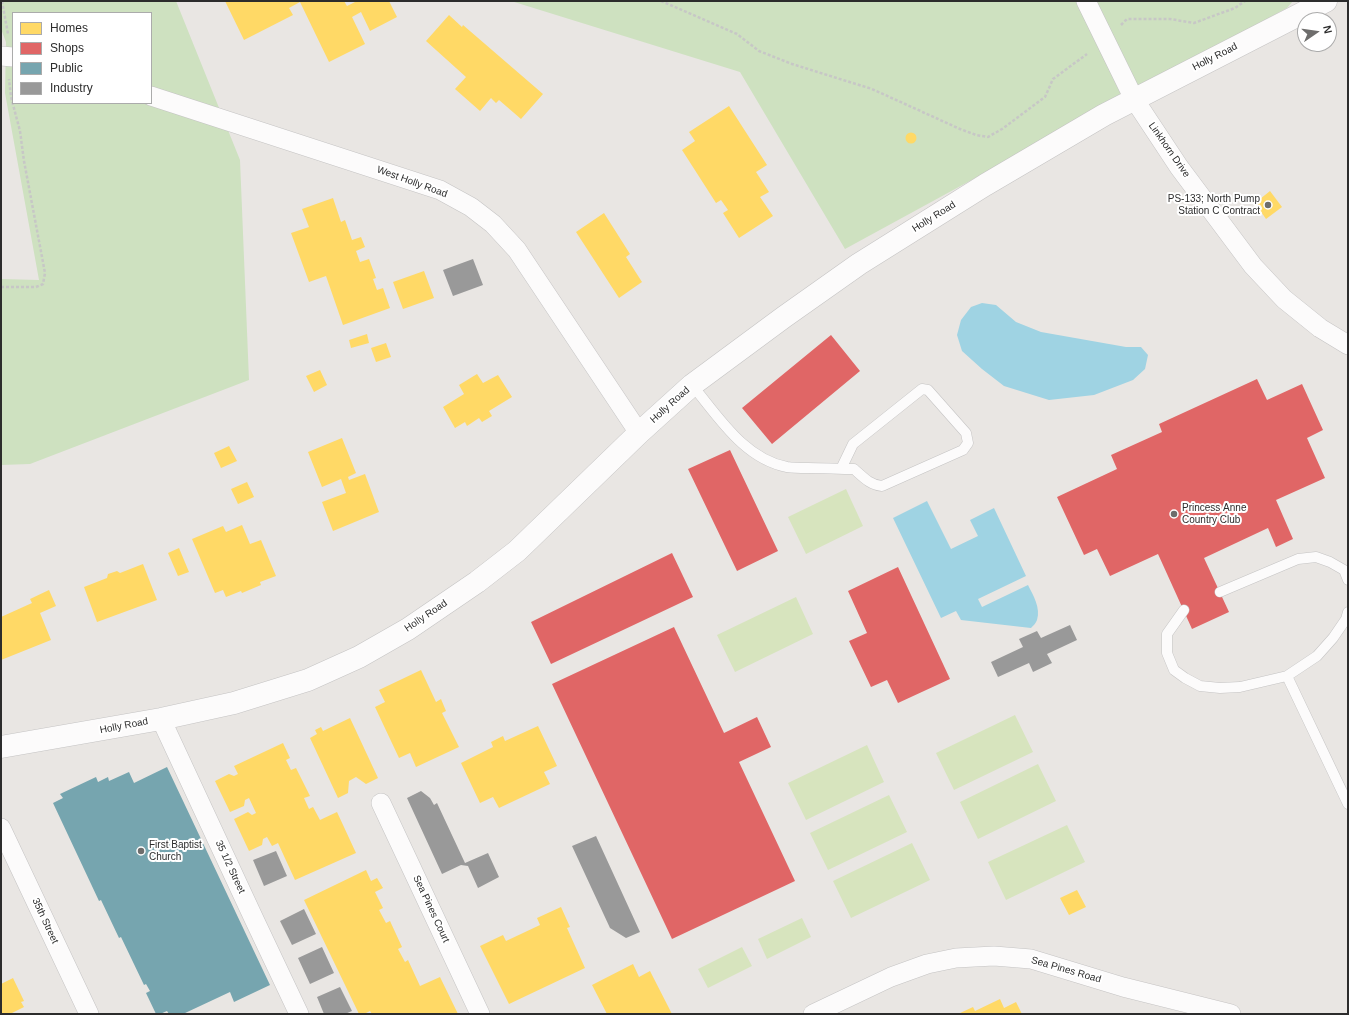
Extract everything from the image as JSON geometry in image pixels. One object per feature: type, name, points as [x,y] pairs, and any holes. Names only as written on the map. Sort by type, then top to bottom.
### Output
[{"type":"street","name":"Linkhorn Drive","points":[[1086,1],[1134,99],[1179,167],[1253,266],[1284,299],[1320,328],[1348,345]]},
{"type":"street","name":"Holly Road","points":[[1,747],[234,703],[308,680],[359,657],[408,629],[477,582],[517,550],[639,433],[692,385],[859,264],[985,185],[1104,115],[1326,1]]},
{"type":"street","name":"West Holly Road","points":[[152,96],[440,190],[471,207],[493,224],[517,250],[639,433]]},
{"type":"street","name":"35 1/2 Street","points":[[161,718],[299,1014]]},
{"type":"street","name":"Sea Pines Court","points":[[381,803],[480,1014]]},
{"type":"street","name":"35th Street","points":[[1,828],[89,1014]]},
{"type":"street","name":"Sea Pines Road","points":[[813,1014],[891,977],[927,964],[956,958],[994,956],[1031,959],[1123,987],[1231,1014]]},
{"type":"lane","points":[[692,385],[735,436],[767,461],[789,468],[841,469],[854,469],[866,480],[875,485],[882,486],[963,450],[968,443],[966,433],[928,390],[922,389],[853,444],[841,469]]},
{"type":"lane","points":[[1220,592],[1298,559],[1316,557],[1330,562],[1344,570],[1348,580]]},
{"type":"lane","points":[[1184,610],[1167,634],[1167,653],[1174,670],[1200,686],[1220,688],[1240,687],[1287,676],[1317,656],[1333,638],[1346,619],[1348,612]]},
{"type":"lane","points":[[1287,676],[1348,804]]},
{"type":"path","points":[[2,1],[8,35],[9,75],[12,101]]},
{"type":"path","points":[[661,1],[737,34],[759,51],[792,64],[872,89],[960,129],[976,135],[988,137],[1033,107],[1044,97],[1054,79],[1105,41],[1127,19],[1170,19],[1194,23],[1236,8],[1246,1]]},
{"type":"path","points":[[1,287],[36,287],[43,284],[45,273],[20,131],[13,104]]},
{"type":"green space","points":[[1,1],[176,1],[240,160],[249,380],[30,464],[1,465],[1,279],[39,280],[5,93],[6,42],[1,29]]},
{"type":"green space","points":[[511,1],[1293,1],[1287,8],[845,249],[740,72]]},
{"type":"green space","points":[[846,489],[863,526],[806,554],[788,517]]},
{"type":"green space","points":[[796,597],[813,634],[735,672],[717,635]]},
{"type":"green space","points":[[1015,715],[1033,752],[954,790],[936,753]]},
{"type":"green space","points":[[867,745],[884,782],[806,820],[788,783]]},
{"type":"green space","points":[[1038,764],[1056,801],[978,839],[960,802]]},
{"type":"green space","points":[[889,795],[907,832],[828,870],[810,833]]},
{"type":"green space","points":[[1067,825],[1085,862],[1006,900],[988,862]]},
{"type":"green space","points":[[912,843],[930,880],[851,918],[833,881]]},
{"type":"green space","points":[[802,918],[811,937],[767,959],[758,939]]},
{"type":"green space","points":[[742,947],[752,966],[708,988],[698,969]]},
{"type":"water","points":[[982,303],[996,305],[1016,322],[1041,332],[1126,347],[1141,347],[1148,355],[1145,369],[1133,380],[1094,395],[1049,400],[1004,386],[962,351],[957,335],[961,320],[971,307]]},
{"type":"water","points":[[927,501],[951,549],[978,536],[970,520],[994,508],[1026,576],[978,599],[982,607],[1028,585],[1036,602],[1038,611],[1037,620],[1031,628],[961,620],[956,611],[941,618],[893,518]]},
{"type":"building: Homes","points":[[225,1],[344,1],[347,6],[357,1],[389,1],[397,17],[370,31],[361,12],[352,17],[365,44],[329,62],[300,2],[289,8],[293,15],[244,40]]},
{"type":"building: Homes","points":[[449,15],[462,27],[463,25],[543,94],[521,119],[499,100],[496,103],[491,98],[480,111],[455,89],[466,77],[426,41]]},
{"type":"building: Homes","points":[[729,106],[767,165],[756,172],[769,192],[760,197],[773,216],[739,238],[723,213],[728,210],[721,200],[716,203],[682,150],[695,141],[689,132]]},
{"type":"building: Homes","points":[[909,133],[913,133],[915,134],[915,142],[909,143],[906,140],[906,136]]},
{"type":"building: Homes","name":"PS-133; North Pump Station C Contract","points":[[1270,191],[1282,207],[1266,219],[1255,203]]},
{"type":"building: Homes","points":[[333,198],[341,222],[345,220],[352,240],[361,237],[365,247],[356,251],[360,262],[369,259],[376,278],[373,279],[377,290],[383,288],[390,308],[343,325],[326,276],[309,282],[291,233],[309,227],[302,209]]},
{"type":"building: Homes","points":[[604,213],[630,254],[626,257],[642,282],[619,298],[576,232]]},
{"type":"building: Homes","points":[[424,271],[434,298],[403,309],[393,282]]},
{"type":"building: Homes","points":[[367,334],[369,343],[351,348],[349,340]]},
{"type":"building: Homes","points":[[386,343],[391,357],[376,362],[371,348]]},
{"type":"building: Homes","points":[[320,370],[327,385],[314,392],[306,376]]},
{"type":"building: Homes","points":[[477,374],[483,383],[498,375],[512,397],[489,411],[492,416],[482,422],[479,418],[467,426],[465,422],[455,428],[443,407],[464,394],[459,385]]},
{"type":"building: Homes","points":[[342,438],[356,473],[348,477],[349,480],[365,474],[379,512],[333,531],[322,502],[346,493],[341,479],[322,487],[308,452]]},
{"type":"building: Homes","points":[[229,446],[237,461],[221,468],[214,453]]},
{"type":"building: Homes","points":[[247,482],[254,497],[238,504],[231,489]]},
{"type":"building: Homes","points":[[242,525],[250,544],[261,540],[276,576],[260,582],[261,585],[242,593],[241,591],[226,597],[223,590],[215,593],[192,539],[223,526],[226,532]]},
{"type":"building: Homes","points":[[179,548],[189,572],[178,576],[168,553]]},
{"type":"building: Homes","points":[[143,564],[157,600],[97,622],[84,587],[107,578],[108,574],[117,571],[120,573]]},
{"type":"building: Homes","points":[[49,590],[56,606],[40,613],[51,640],[1,660],[1,617],[32,603],[30,599]]},
{"type":"building: Homes","points":[[421,670],[436,702],[441,699],[446,711],[442,713],[459,747],[416,767],[410,753],[399,758],[375,707],[385,702],[379,690]]},
{"type":"building: Homes","points":[[350,718],[378,778],[366,784],[356,777],[349,781],[348,793],[338,798],[310,738],[317,734],[315,730],[321,727],[323,731]]},
{"type":"building: Homes","points":[[538,726],[557,766],[544,772],[550,784],[499,808],[493,797],[480,803],[461,763],[493,747],[491,742],[503,736],[505,741]]},
{"type":"building: Homes","points":[[283,743],[290,758],[286,760],[291,770],[296,768],[310,796],[304,798],[309,809],[313,807],[320,820],[337,812],[356,853],[295,880],[278,843],[272,846],[267,837],[263,839],[262,845],[249,851],[234,819],[248,812],[252,815],[256,813],[249,798],[245,800],[244,806],[230,812],[215,781],[229,774],[234,776],[238,774],[234,766]]},
{"type":"building: Homes","points":[[366,870],[371,881],[377,878],[383,888],[375,892],[383,908],[379,910],[386,923],[390,921],[402,947],[398,949],[405,962],[408,960],[420,986],[440,977],[458,1014],[372,1014],[370,1011],[364,1014],[359,1014],[304,900]]},
{"type":"building: Homes","points":[[1077,890],[1086,907],[1069,915],[1060,898]]},
{"type":"building: Homes","points":[[561,907],[570,927],[567,928],[585,968],[509,1004],[480,946],[503,935],[506,941],[540,925],[537,918]]},
{"type":"building: Homes","points":[[633,964],[639,977],[650,971],[672,1014],[607,1014],[592,985]]},
{"type":"building: Homes","points":[[13,978],[24,1001],[21,1002],[24,1007],[10,1014],[1,1014],[1,984]]},
{"type":"building: Homes","points":[[1000,999],[1004,1008],[1016,1002],[1022,1014],[958,1014],[973,1007],[975,1011]]},
{"type":"building: Shops","points":[[831,335],[860,371],[772,444],[742,408]]},
{"type":"building: Shops","name":"Princess Anne Country Club","points":[[1257,379],[1267,400],[1302,384],[1323,430],[1307,438],[1325,478],[1276,500],[1293,539],[1276,547],[1268,528],[1204,558],[1229,612],[1192,629],[1158,554],[1110,576],[1097,549],[1084,555],[1057,497],[1117,469],[1111,455],[1162,432],[1159,424]]},
{"type":"building: Shops","points":[[730,450],[778,551],[737,571],[688,469]]},
{"type":"building: Shops","points":[[672,553],[693,597],[551,664],[531,622]]},
{"type":"building: Shops","points":[[898,567],[950,679],[898,703],[887,680],[871,687],[849,641],[867,633],[848,591]]},
{"type":"building: Shops","points":[[674,627],[724,733],[757,717],[771,747],[739,762],[795,881],[672,939],[552,684]]},
{"type":"building: Public","name":"First Baptist Church","points":[[167,767],[270,985],[234,1002],[230,992],[183,1014],[169,1014],[167,1011],[156,1014],[146,993],[150,991],[146,984],[144,985],[121,937],[119,938],[101,900],[99,901],[53,803],[63,798],[60,794],[96,777],[98,782],[108,777],[109,781],[129,772],[134,783]]},
{"type":"building: Industry","points":[[473,259],[483,285],[453,296],[443,270]]},
{"type":"building: Industry","points":[[1070,625],[1077,640],[1047,654],[1052,663],[1033,672],[1029,663],[998,677],[991,662],[1023,647],[1019,639],[1037,631],[1041,638]]},
{"type":"building: Industry","points":[[421,791],[430,798],[434,805],[437,803],[465,863],[488,853],[499,877],[478,888],[468,866],[461,865],[442,874],[407,798]]},
{"type":"building: Industry","points":[[596,836],[640,932],[626,938],[610,928],[572,846]]},
{"type":"building: Industry","points":[[276,851],[287,876],[264,886],[253,860]]},
{"type":"building: Industry","points":[[304,909],[316,934],[292,945],[280,921]]},
{"type":"building: Industry","points":[[322,947],[334,973],[310,984],[298,958]]},
{"type":"building: Industry","points":[[340,987],[352,1011],[345,1014],[324,1014],[317,997]]},
{"type":"place","name":"PS-133; North Pump Station C Contract","points":[[1268,205]]},
{"type":"place","name":"Princess Anne Country Club","points":[[1174,514]]},
{"type":"place","name":"First Baptist Church","points":[[141,851]]}]
